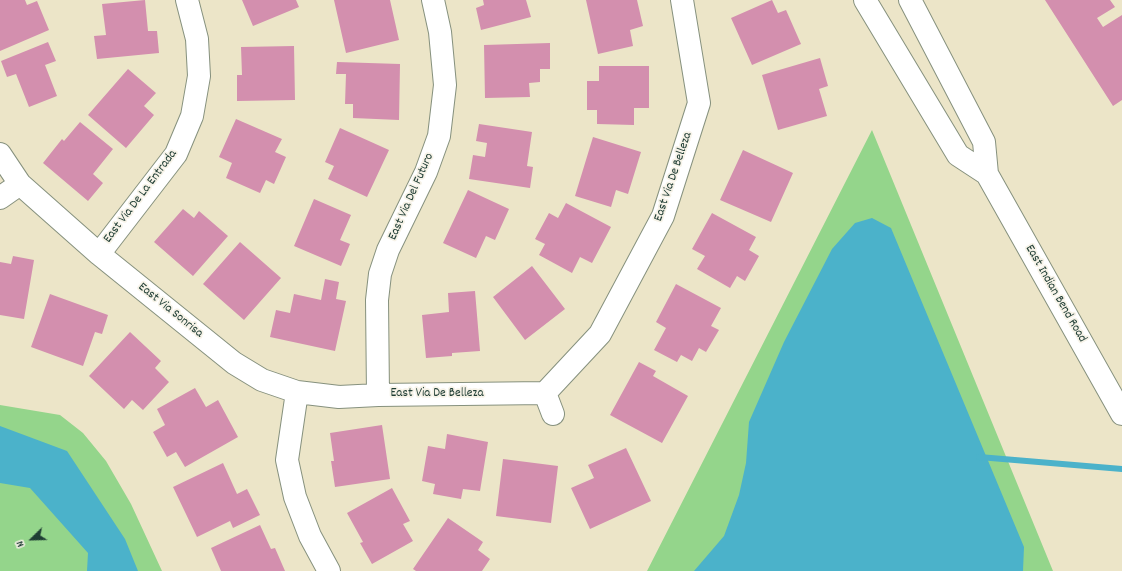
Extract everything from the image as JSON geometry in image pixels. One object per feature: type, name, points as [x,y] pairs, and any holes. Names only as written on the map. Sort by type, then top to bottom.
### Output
[{"type":"street","name":"East Via De La Entrada","points":[[99,254],[176,154],[192,116],[199,76],[197,39],[187,0]]},
{"type":"street","name":"East Via Del Futuro","points":[[378,395],[377,300],[380,274],[388,250],[426,172],[439,136],[445,85],[440,32],[433,0]]},
{"type":"street","name":"East Via De Belleza","points":[[378,395],[545,393],[600,334],[663,216],[699,103],[682,0]]},
{"type":"street","name":"East Indian Bend Road","points":[[865,0],[958,155],[987,174]]},
{"type":"street","name":"East Indian Bend Road","points":[[910,0],[984,142],[987,174],[1122,414]]},
{"type":"street","name":"East Via Sonrisa","points":[[0,154],[20,184],[99,254],[234,363],[262,380],[297,392],[339,397],[378,395]]},
{"type":"street","points":[[0,198],[20,184]]},
{"type":"street","points":[[297,392],[288,460],[295,497],[310,536],[329,571]]},
{"type":"street","points":[[545,393],[553,414]]},
{"type":"green space","points":[[872,130],[1053,571],[647,571]]},
{"type":"green space","points":[[0,405],[60,415],[83,433],[106,461],[131,504],[162,571],[0,571]]},
{"type":"water","points":[[872,218],[891,228],[1024,547],[1023,571],[694,571],[724,536],[739,495],[746,463],[749,422],[784,342],[832,249],[855,223]]},
{"type":"water","points":[[0,426],[67,451],[125,539],[138,571],[87,571],[88,553],[30,488],[0,483]]},
{"type":"building","points":[[0,0],[25,0],[27,5],[37,1],[49,30],[0,51]]},
{"type":"building","points":[[145,0],[148,31],[157,31],[159,53],[97,59],[94,36],[106,35],[102,4]]},
{"type":"building","points":[[242,0],[296,0],[299,7],[253,26]]},
{"type":"building","points":[[334,0],[390,0],[399,40],[346,53]]},
{"type":"building","points":[[483,0],[526,0],[531,17],[481,30],[476,8],[484,5]]},
{"type":"building","points":[[586,0],[637,0],[643,26],[630,30],[633,46],[598,54]]},
{"type":"building","points":[[772,0],[778,13],[786,10],[801,44],[752,65],[731,18]]},
{"type":"building","points":[[1045,0],[1110,0],[1115,7],[1097,18],[1103,27],[1122,15],[1122,100],[1113,106]]},
{"type":"building","points":[[48,42],[56,61],[45,65],[57,96],[29,107],[16,74],[7,77],[1,61]]},
{"type":"building","points":[[550,43],[550,69],[540,69],[540,82],[529,83],[530,97],[485,98],[484,45]]},
{"type":"building","points":[[294,46],[295,100],[237,101],[237,75],[242,75],[241,47]]},
{"type":"building","points":[[820,58],[828,86],[819,89],[827,116],[778,130],[762,75]]},
{"type":"building","points":[[337,62],[400,64],[399,120],[353,118],[353,104],[345,104],[346,74],[336,74]]},
{"type":"building","points":[[599,66],[649,66],[649,108],[634,108],[634,125],[597,124],[597,110],[587,110],[587,81],[599,81]]},
{"type":"building","points":[[128,69],[156,93],[144,106],[154,115],[126,148],[88,115]]},
{"type":"building","points":[[236,119],[282,139],[275,152],[286,157],[274,184],[266,180],[260,193],[226,178],[232,163],[219,157]]},
{"type":"building","points":[[80,122],[113,149],[93,174],[103,183],[88,201],[43,163],[62,139],[64,141]]},
{"type":"building","points":[[479,124],[532,132],[527,166],[533,167],[530,188],[469,179],[473,155],[485,157],[487,143],[476,141]]},
{"type":"building","points":[[340,128],[389,150],[367,197],[328,179],[334,166],[325,162]]},
{"type":"building","points":[[593,137],[641,152],[628,194],[616,190],[611,207],[575,196]]},
{"type":"building","points":[[743,150],[793,173],[771,222],[720,200]]},
{"type":"building","points":[[468,190],[509,209],[495,240],[486,236],[476,258],[443,243]]},
{"type":"building","points":[[314,199],[351,215],[340,240],[350,244],[341,266],[294,246]]},
{"type":"building","points":[[566,203],[611,227],[592,263],[580,257],[572,273],[539,255],[545,244],[535,239],[549,213],[558,218]]},
{"type":"building","points":[[183,209],[194,218],[199,211],[228,236],[193,276],[154,242]]},
{"type":"building","points":[[712,213],[756,237],[749,250],[759,256],[745,281],[737,276],[730,288],[697,269],[705,256],[692,249]]},
{"type":"building","points":[[240,242],[281,278],[244,320],[203,284]]},
{"type":"building","points":[[13,256],[34,260],[24,319],[0,315],[0,262],[11,264]]},
{"type":"building","points":[[532,266],[565,309],[525,340],[493,297]]},
{"type":"building","points":[[325,279],[339,282],[336,299],[346,301],[335,351],[270,337],[276,310],[290,313],[294,294],[321,300]]},
{"type":"building","points":[[676,284],[721,308],[711,326],[719,330],[706,352],[699,348],[692,361],[681,355],[677,362],[654,350],[666,328],[656,322]]},
{"type":"building","points":[[475,291],[480,351],[452,353],[452,356],[426,358],[422,315],[449,312],[448,293]]},
{"type":"building","points":[[50,294],[108,315],[102,334],[95,332],[83,366],[31,347]]},
{"type":"building","points":[[130,332],[161,361],[155,368],[169,382],[143,410],[132,400],[124,409],[89,376]]},
{"type":"building","points":[[639,362],[656,371],[653,376],[688,396],[662,443],[610,415]]},
{"type":"building","points":[[195,388],[206,407],[218,400],[238,437],[185,467],[176,452],[167,457],[153,432],[165,425],[157,409]]},
{"type":"building","points":[[382,425],[390,479],[335,487],[331,461],[334,461],[330,433]]},
{"type":"building","points":[[447,434],[488,442],[480,491],[463,489],[461,499],[433,494],[435,484],[422,481],[428,446],[445,449]]},
{"type":"building","points":[[626,448],[651,501],[590,529],[571,488],[594,478],[588,465]]},
{"type":"building","points":[[503,459],[558,466],[551,523],[496,516]]},
{"type":"building","points":[[223,463],[237,494],[247,489],[260,515],[233,528],[230,521],[197,537],[173,487]]},
{"type":"building","points":[[392,488],[410,521],[403,524],[413,541],[372,564],[360,543],[363,542],[347,513]]},
{"type":"building","points":[[448,518],[483,542],[478,550],[490,559],[482,571],[416,571],[413,569]]},
{"type":"building","points":[[260,525],[271,549],[275,548],[285,571],[221,571],[211,548]]},
{"type":"waterway","points":[[979,457],[1122,469]]}]
